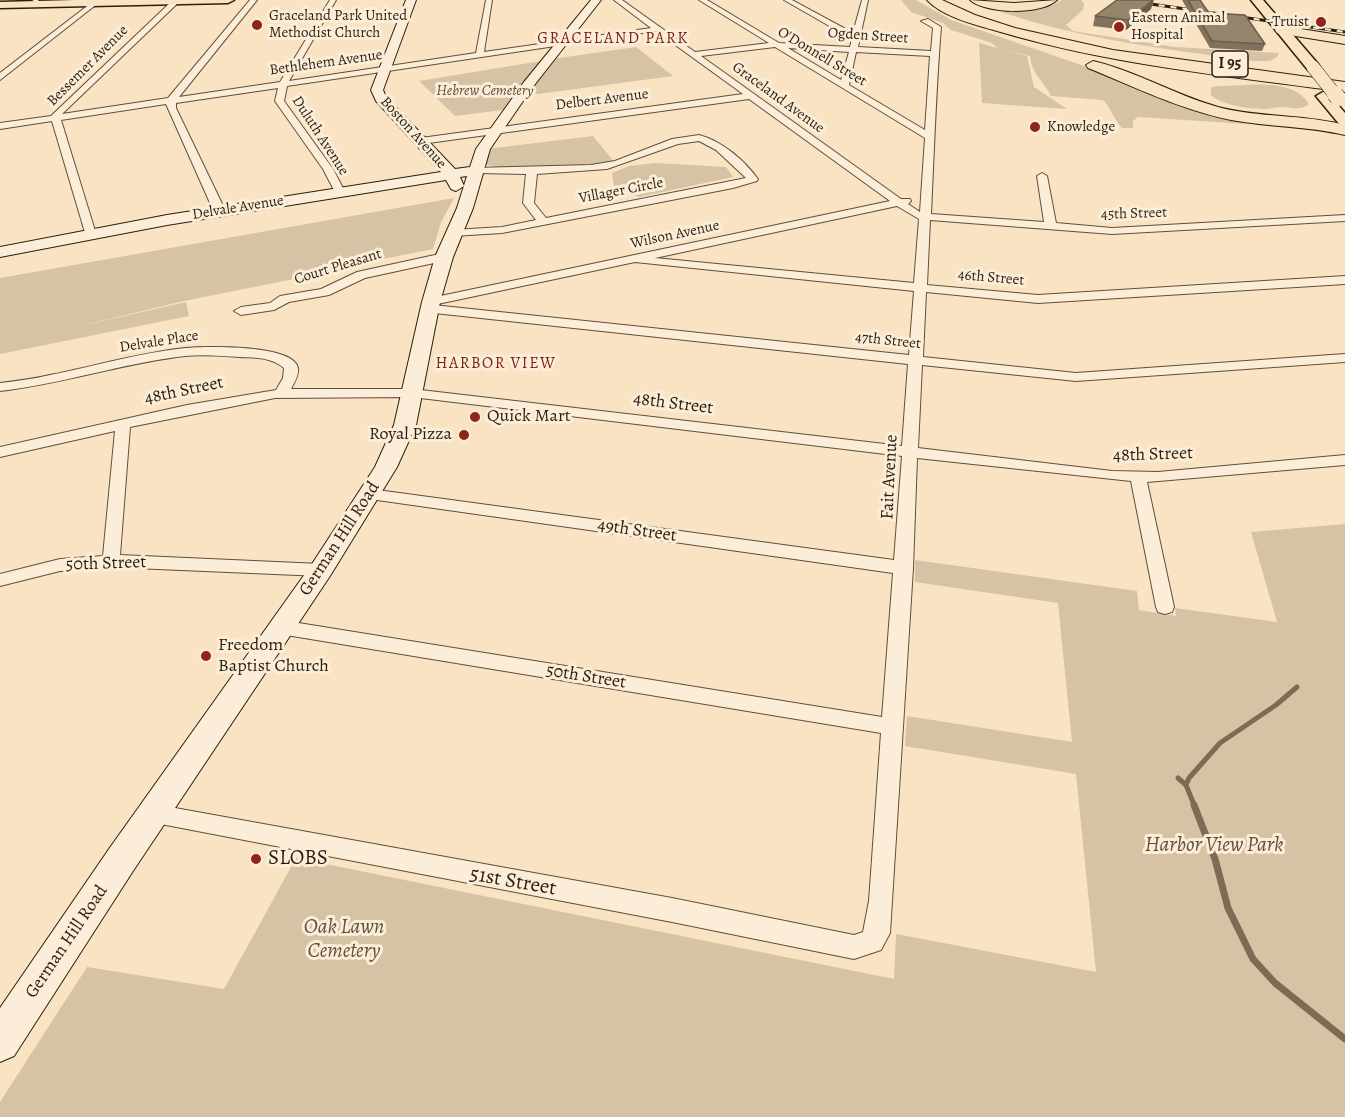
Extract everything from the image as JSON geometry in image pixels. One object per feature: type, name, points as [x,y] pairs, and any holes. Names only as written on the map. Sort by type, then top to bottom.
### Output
[{"type":"highway","name":"I 95","points":[[933,0],[1063,37],[1116,48],[1345,77]]},
{"type":"highway","points":[[976,0],[1017,6],[1035,5],[1051,0]]},
{"type":"highway","name":"I 95","points":[[957,6],[1006,30],[1341,107]]},
{"type":"highway","points":[[957,6],[977,25],[1076,58],[1206,109],[1260,118],[1315,123],[1341,107]]},
{"type":"highway","points":[[1283,36],[1345,40]]},
{"type":"highway","points":[[1305,66],[1317,51],[1327,47],[1345,46]]},
{"type":"highway","points":[[1233,80],[1341,107],[1320,105],[1310,111],[1286,115],[1258,115],[1223,109],[1200,101],[1190,93],[1194,84],[1233,80]]},
{"type":"main road","points":[[0,3],[54,0]]},
{"type":"main road","points":[[0,3],[228,0]]},
{"type":"main road","points":[[1248,1],[1283,36],[1305,66],[1341,107]]},
{"type":"street","points":[[220,212],[171,108],[171,101],[254,0]]},
{"type":"street","name":"Duluth Avenue","points":[[333,0],[283,84],[280,104],[328,169],[340,192]]},
{"type":"street","name":"Boston Avenue","points":[[411,0],[376,90],[380,99],[451,174],[458,196],[449,245]]},
{"type":"street","points":[[480,55],[489,0]]},
{"type":"street","name":"German Hill Road","points":[[0,1042],[280,627],[321,570],[395,452],[405,425],[430,306],[449,245],[478,170],[483,149],[561,43],[596,0]]},
{"type":"street","name":"Graceland Avenue","points":[[617,0],[918,216],[924,216]]},
{"type":"street","name":"O'Donnell Street","points":[[702,0],[930,137]]},
{"type":"street","points":[[787,0],[856,38]]},
{"type":"street","points":[[844,87],[865,0]]},
{"type":"street","name":"Bessemer Avenue","points":[[90,234],[56,118],[176,1]]},
{"type":"street","points":[[0,77],[97,2]]},
{"type":"street","name":"Fait Avenue","points":[[872,941],[880,918],[904,568],[919,288],[930,137],[929,114],[937,27],[925,21]]},
{"type":"street","name":"Bethlehem Avenue","points":[[0,126],[657,29]]},
{"type":"street","name":"Ogden Street","points":[[693,55],[776,45],[934,54]]},
{"type":"street","name":"Delbert Avenue","points":[[421,141],[751,96]]},
{"type":"street","name":"Villager Circle","points":[[449,245],[502,230],[734,185],[753,179],[723,152],[703,138],[672,142],[617,164],[598,168],[478,170]]},
{"type":"street","name":"Villager Circle","points":[[658,147],[723,152]]},
{"type":"street","points":[[532,169],[528,203],[543,222]]},
{"type":"street","name":"Delvale Avenue","points":[[0,252],[90,234],[478,170]]},
{"type":"street","points":[[1042,176],[1051,227]]},
{"type":"street","name":"Wilson Avenue","points":[[430,306],[925,197]]},
{"type":"street","name":"45th Street","points":[[924,216],[1112,231],[1345,218]]},
{"type":"street","name":"Court Pleasant","points":[[241,311],[274,306],[285,299],[324,292],[361,275],[449,245]]},
{"type":"street","name":"46th Street","points":[[636,259],[1038,299],[1345,280]]},
{"type":"street","name":"47th Street","points":[[430,306],[1076,377],[1345,358]]},
{"type":"street","name":"Delvale Place","points":[[0,387],[52,380],[167,355],[214,352],[259,354],[281,358],[291,367],[291,372],[281,394]]},
{"type":"street","name":"48th Street","points":[[0,452],[240,399],[281,394],[412,393],[1090,474],[1138,477],[1345,460]]},
{"type":"street","points":[[111,561],[123,424]]},
{"type":"street","points":[[1138,477],[1165,607]]},
{"type":"street","name":"49th Street","points":[[370,494],[904,568]]},
{"type":"street","name":"50th Street","points":[[0,580],[60,565],[111,561],[321,570]]},
{"type":"street","name":"50th Street","points":[[280,627],[893,727]]},
{"type":"street","name":"51st Street","points":[[153,814],[672,910],[854,947],[872,941]]},
{"type":"green space","points":[[901,0],[916,0],[951,20],[1090,68],[1180,103],[1325,129],[1138,117],[1133,121],[1133,128],[1122,128],[1103,100],[1051,96],[1035,73],[1030,56],[1005,50],[1027,56],[1034,87],[1067,109],[982,103],[979,43],[998,48],[992,43],[951,30],[943,23],[911,12]]},
{"type":"green space","points":[[1062,0],[1081,0],[1084,3],[1083,10],[1066,25],[1073,31],[1175,47],[1279,53],[1270,61],[1251,61],[1149,46],[1081,34],[1048,26],[982,5],[1034,9],[1053,5]]},
{"type":"green space","name":"Hebrew Cemetery","points":[[636,47],[673,76],[523,96],[552,59]]},
{"type":"green space","name":"Hebrew Cemetery","points":[[541,61],[503,110],[455,116],[419,81]]},
{"type":"green space","points":[[1281,86],[1301,95],[1309,104],[1299,108],[1266,109],[1237,106],[1222,102],[1211,95],[1211,87]]},
{"type":"green space","points":[[593,136],[615,163],[529,169],[485,164],[487,149]]},
{"type":"green space","points":[[655,163],[726,167],[733,177],[639,197],[614,186],[612,173],[629,166]]},
{"type":"green space","points":[[454,198],[441,222],[433,249],[184,301],[67,329],[186,302],[189,316],[0,354],[0,278]]},
{"type":"green space","points":[[1345,524],[1345,1117],[0,1117],[0,1102],[87,967],[224,989],[296,858],[894,979],[896,934],[1096,972],[1076,774],[905,746],[907,716],[1072,742],[1058,603],[915,582],[915,560],[1137,591],[1139,610],[1176,616],[1175,608],[1277,622],[1251,532]]},
{"type":"building","points":[[1117,0],[1153,0],[1128,20],[1095,16]]},
{"type":"building","points":[[1188,0],[1200,0],[1209,13],[1245,15],[1265,44],[1212,41]]},
{"type":"waterway","points":[[1186,785],[1189,778],[1220,743],[1276,705],[1297,687]]},
{"type":"waterway","points":[[1178,778],[1186,785]]},
{"type":"waterway","points":[[1186,785],[1195,807]]},
{"type":"waterway","points":[[1194,805],[1215,859],[1228,908],[1253,959],[1275,983],[1345,1039]]},
{"type":"railway","points":[[1123,0],[1345,32]]},
{"type":"place","name":"Truist","points":[[1321,22]]},
{"type":"place","name":"Graceland Park United Methodist Church","points":[[257,25]]},
{"type":"place","name":"Eastern Animal Hospital","points":[[1119,27]]},
{"type":"place","name":"Knowledge","points":[[1035,127]]},
{"type":"place","name":"Quick Mart","points":[[475,417]]},
{"type":"place","name":"Royal Pizza","points":[[464,435]]},
{"type":"place","name":"Freedom Baptist Church","points":[[206,656]]},
{"type":"place","name":"SLOBS","points":[[256,859]]},
{"type":"district","name":"GRACELAND PARK","points":[[613,39]]},
{"type":"district","name":"HARBOR VIEW","points":[[496,364]]},
{"type":"park label","name":"Harbor View Park","points":[[1214,846]]},
{"type":"park label","name":"Oak Lawn Cemetery","points":[[344,940]]}]
